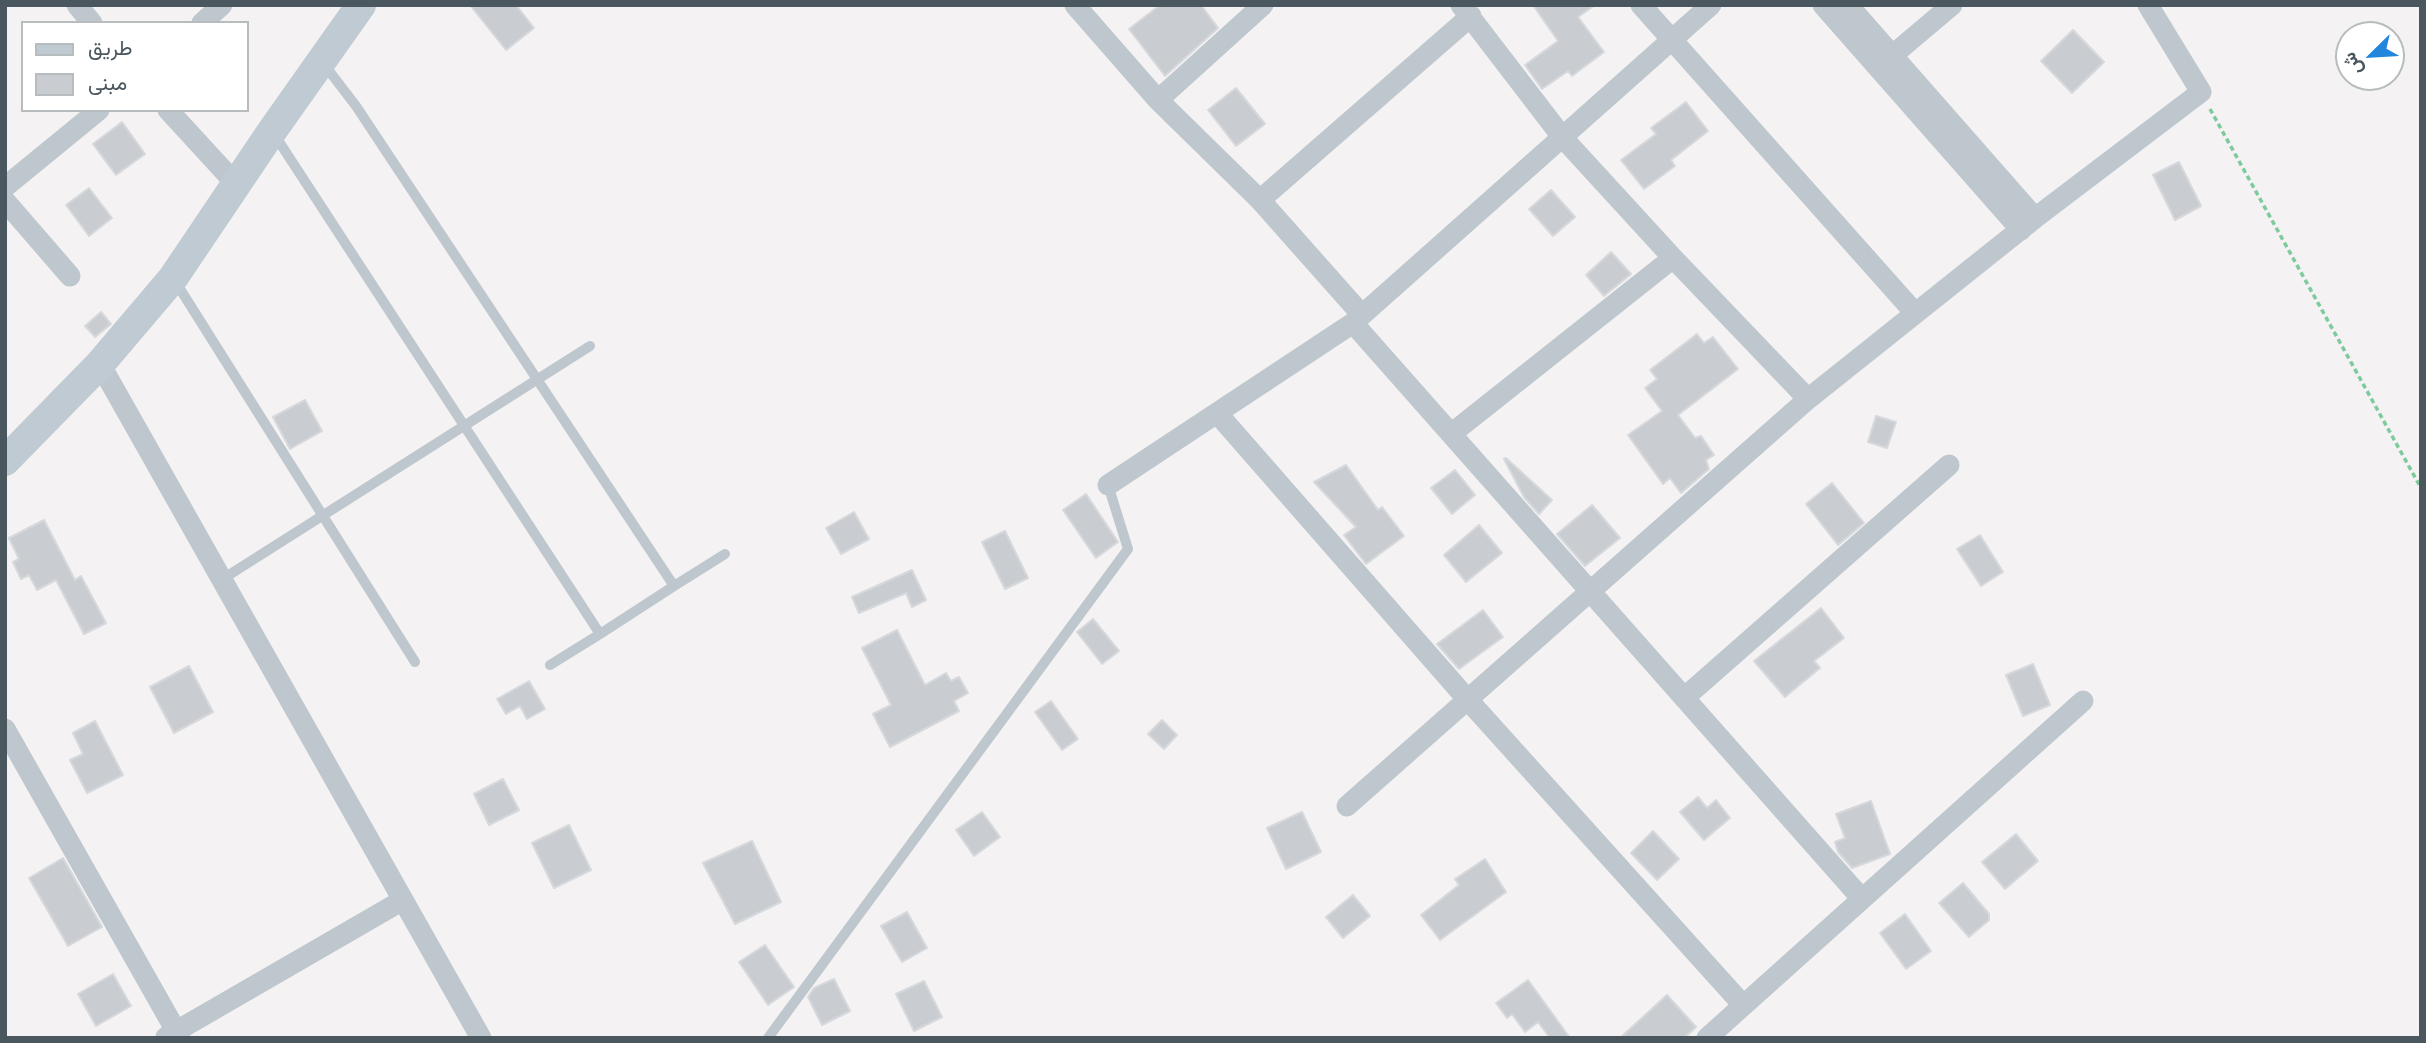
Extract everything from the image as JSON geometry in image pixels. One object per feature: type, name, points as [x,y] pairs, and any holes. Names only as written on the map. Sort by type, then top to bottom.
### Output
[{"type":"street","points":[[77,5],[90,21]]},
{"type":"street","points":[[204,21],[222,5]]},
{"type":"street","points":[[5,461],[100,364],[173,278],[361,5]]},
{"type":"street","points":[[1075,5],[1158,100],[1260,200],[1451,434],[1862,899]]},
{"type":"street","points":[[1158,100],[1263,5]]},
{"type":"street","points":[[1641,5],[1915,313]]},
{"type":"street","points":[[1108,485],[1358,319],[1711,5]]},
{"type":"street","points":[[1823,5],[1885,62],[2028,224]]},
{"type":"street","points":[[1848,5],[1885,62]]},
{"type":"street","points":[[1885,62],[1952,5]]},
{"type":"street","points":[[1347,806],[1808,398],[2028,224],[2201,92],[2148,5]]},
{"type":"street","points":[[1260,200],[1466,11],[1563,138],[1672,258],[1808,398]]},
{"type":"street","points":[[5,187],[97,112]]},
{"type":"street","points":[[170,112],[236,184]]},
{"type":"street","points":[[5,201],[70,276]]},
{"type":"street","points":[[1451,434],[1672,258]]},
{"type":"street","points":[[100,364],[481,1038]]},
{"type":"street","points":[[1217,413],[1468,700],[1743,1005]]},
{"type":"street","points":[[1684,698],[1949,465]]},
{"type":"street","points":[[1707,1038],[2083,701]]},
{"type":"street","points":[[5,729],[173,1035],[403,900]]},
{"type":"lane","points":[[321,61],[356,106],[674,586]]},
{"type":"lane","points":[[272,131],[600,634]]},
{"type":"lane","points":[[173,278],[415,662]]},
{"type":"lane","points":[[221,580],[590,346]]},
{"type":"lane","points":[[768,1038],[1128,549],[1108,485]]},
{"type":"lane","points":[[550,664],[725,554]]},
{"type":"path","points":[[2201,92],[2421,488]]},
{"type":"building","points":[[470,5],[516,5],[534,28],[506,50]]},
{"type":"building","points":[[1160,5],[1201,5],[1218,28],[1165,76],[1129,29]]},
{"type":"building","points":[[1533,5],[1595,5],[1578,17],[1604,52],[1572,76],[1568,71],[1542,89],[1525,65],[1558,41]]},
{"type":"building","points":[[2073,30],[2104,62],[2072,93],[2041,61]]},
{"type":"building","points":[[1236,88],[1265,124],[1236,146],[1208,110]]},
{"type":"building","points":[[1686,102],[1708,131],[1671,160],[1675,166],[1644,189],[1621,160],[1656,134],[1651,128]]},
{"type":"building","points":[[122,122],[145,154],[116,175],[93,144]]},
{"type":"building","points":[[2179,162],[2201,206],[2175,220],[2153,175]]},
{"type":"building","points":[[89,188],[112,218],[89,236],[66,205]]},
{"type":"building","points":[[1551,190],[1575,217],[1553,236],[1529,209]]},
{"type":"building","points":[[1611,252],[1631,274],[1604,296],[1586,275]]},
{"type":"building","points":[[101,312],[111,324],[95,337],[85,326]]},
{"type":"building","points":[[1697,334],[1704,343],[1713,337],[1738,369],[1678,415],[1695,438],[1701,436],[1714,455],[1706,460],[1709,469],[1681,493],[1670,478],[1663,484],[1628,435],[1662,411],[1645,388],[1657,379],[1650,370]]},
{"type":"building","points":[[305,400],[322,431],[290,449],[273,417]]},
{"type":"building","points":[[1876,416],[1896,422],[1887,448],[1868,442]]},
{"type":"building","points":[[1504,459],[1552,500],[1539,514],[1524,497]]},
{"type":"building","points":[[1346,465],[1378,510],[1382,507],[1404,536],[1366,564],[1344,535],[1356,527],[1314,482]]},
{"type":"building","points":[[1455,470],[1475,495],[1452,514],[1431,488]]},
{"type":"building","points":[[1832,483],[1864,523],[1838,545],[1806,504]]},
{"type":"building","points":[[1086,494],[1118,542],[1096,558],[1063,510]]},
{"type":"building","points":[[1592,505],[1620,538],[1585,566],[1557,534]]},
{"type":"building","points":[[854,512],[869,539],[841,554],[826,528]]},
{"type":"building","points":[[44,520],[75,580],[81,576],[106,623],[84,634],[56,580],[37,590],[29,575],[21,579],[13,562],[19,559],[9,538]]},
{"type":"building","points":[[1479,525],[1502,553],[1466,582],[1444,555]]},
{"type":"building","points":[[1005,531],[1028,578],[1005,589],[982,542]]},
{"type":"building","points":[[1980,535],[2003,572],[1981,586],[1957,549]]},
{"type":"building","points":[[912,570],[926,600],[912,607],[906,593],[859,613],[852,597]]},
{"type":"building","points":[[1821,608],[1844,638],[1814,661],[1820,668],[1785,697],[1754,661]]},
{"type":"building","points":[[1483,610],[1503,637],[1459,669],[1437,644]]},
{"type":"building","points":[[1093,619],[1119,651],[1102,664],[1077,632]]},
{"type":"building","points":[[897,630],[925,685],[946,673],[951,681],[959,677],[968,693],[954,701],[959,711],[890,747],[873,714],[891,705],[862,648]]},
{"type":"building","points":[[2033,664],[2050,705],[2023,716],[2006,675]]},
{"type":"building","points":[[189,666],[213,712],[174,733],[150,687]]},
{"type":"building","points":[[529,681],[545,709],[527,719],[520,706],[506,714],[497,699]]},
{"type":"building","points":[[1051,701],[1078,739],[1062,750],[1035,712]]},
{"type":"building","points":[[1162,720],[1177,735],[1164,749],[1148,734]]},
{"type":"building","points":[[95,721],[123,775],[87,793],[70,760],[83,754],[73,733]]},
{"type":"building","points":[[503,779],[519,810],[489,825],[474,794]]},
{"type":"building","points":[[1698,797],[1707,808],[1716,800],[1730,818],[1704,840],[1680,812]]},
{"type":"building","points":[[1871,801],[1890,854],[1852,868],[1838,852],[1835,842],[1845,838],[1836,814]]},
{"type":"building","points":[[982,812],[1000,837],[974,856],[956,830]]},
{"type":"building","points":[[1302,812],[1321,852],[1286,869],[1267,828]]},
{"type":"building","points":[[569,825],[591,870],[554,888],[532,843]]},
{"type":"building","points":[[1653,831],[1679,859],[1657,880],[1631,853]]},
{"type":"building","points":[[2016,834],[2038,861],[2005,889],[1982,862]]},
{"type":"building","points":[[752,841],[781,902],[735,924],[703,863]]},
{"type":"building","points":[[63,858],[102,927],[68,946],[29,878]]},
{"type":"building","points":[[1485,859],[1506,892],[1440,940],[1421,915],[1459,885],[1455,879]]},
{"type":"building","points":[[1963,883],[1989,914],[1989,920],[1969,937],[1939,903]]},
{"type":"building","points":[[1353,895],[1370,916],[1343,938],[1326,917]]},
{"type":"building","points":[[907,912],[927,948],[902,962],[881,926]]},
{"type":"building","points":[[1905,914],[1931,951],[1906,969],[1880,933]]},
{"type":"building","points":[[765,945],[794,987],[768,1005],[739,962]]},
{"type":"building","points":[[113,974],[131,1006],[96,1026],[78,994]]},
{"type":"building","points":[[834,979],[850,1011],[822,1025],[808,997],[814,988]]},
{"type":"building","points":[[1528,980],[1570,1038],[1550,1038],[1538,1022],[1525,1032],[1512,1014],[1507,1018],[1496,1003]]},
{"type":"building","points":[[924,981],[942,1017],[914,1031],[896,994]]},
{"type":"building","points":[[1667,995],[1696,1027],[1684,1038],[1620,1038]]}]
